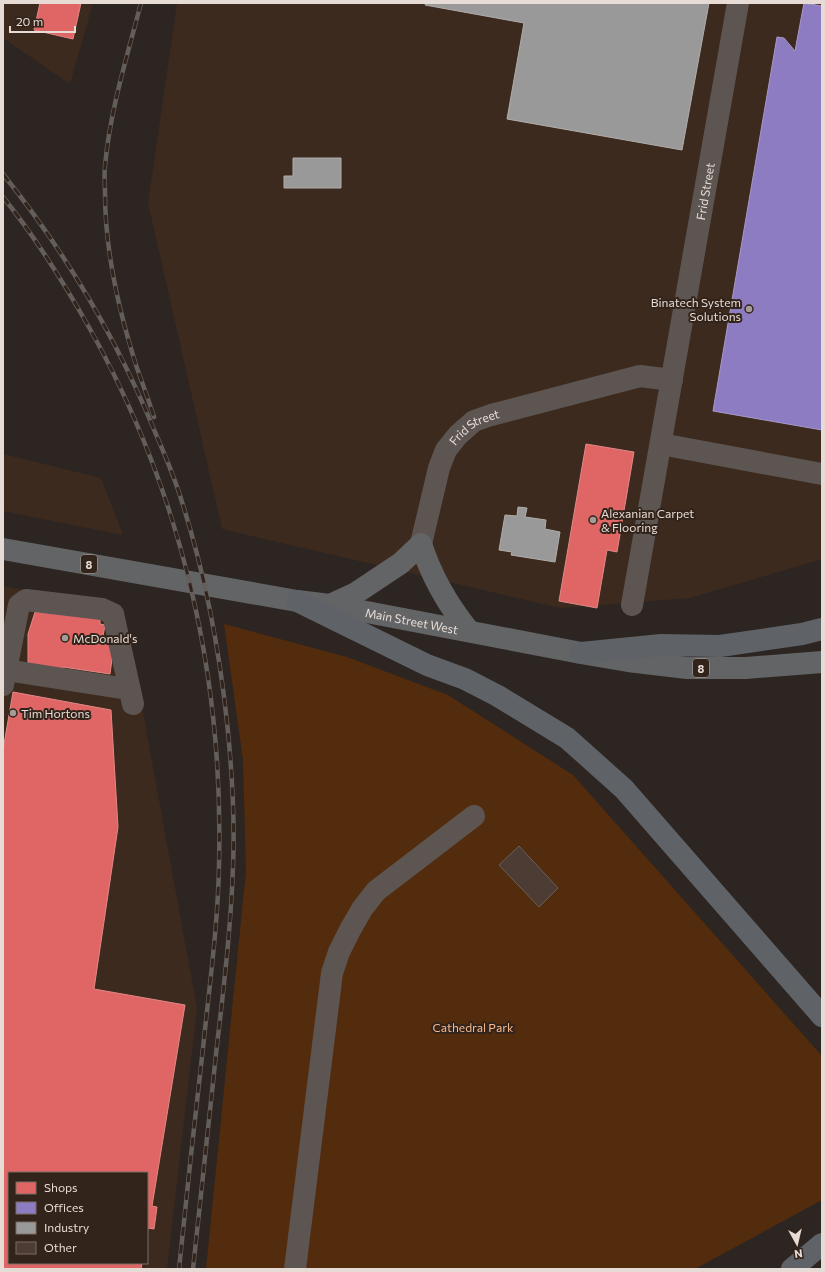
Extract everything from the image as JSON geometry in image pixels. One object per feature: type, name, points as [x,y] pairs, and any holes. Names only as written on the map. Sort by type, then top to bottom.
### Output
[{"type":"highway","points":[[298,601],[427,665],[465,679],[498,696],[567,738],[624,789],[822,1016]]},
{"type":"highway","points":[[581,653],[661,645],[720,646],[802,634],[822,629]]},
{"type":"highway","points":[[792,1269],[822,1244]]},
{"type":"main road","points":[[330,605],[356,593],[401,563],[421,544],[429,567],[440,589],[454,612],[469,631]]},
{"type":"main road","name":"Main Street West","points":[[3,549],[298,601],[330,605],[628,661],[687,668],[746,668],[822,662]]},
{"type":"street","name":"Frid Street","points":[[632,605],[738,3]]},
{"type":"street","name":"Frid Street","points":[[421,544],[446,450],[458,435],[474,421],[491,415],[640,376],[672,380]]},
{"type":"street","points":[[661,444],[822,474]]},
{"type":"street","points":[[128,683],[121,688],[4,679],[19,605],[26,600],[102,609],[113,614],[133,704]]},
{"type":"street","points":[[294,1269],[332,973],[339,952],[362,909],[376,891],[474,816]]},
{"type":"shaded area","points":[[3,3],[93,3],[70,84],[3,38]]},
{"type":"shaded area","points":[[177,3],[822,3],[822,559],[690,598],[560,608],[222,529],[148,203]]},
{"type":"shaded area","points":[[3,454],[101,478],[123,535],[3,511]]},
{"type":"shaded area","points":[[3,586],[124,609],[197,1008],[167,1269],[3,1269]]},
{"type":"green space","name":"Cathedral Park","points":[[224,624],[347,657],[448,695],[573,775],[822,1056],[822,1200],[695,1269],[206,1269],[246,871],[243,760]]},
{"type":"building: Shops","points":[[40,3],[81,3],[73,39],[34,30]]},
{"type":"building: Shops","points":[[586,444],[634,452],[617,552],[607,550],[597,608],[559,601]]},
{"type":"building: Shops","name":"McDonald's","points":[[35,612],[100,618],[100,624],[105,625],[102,642],[114,644],[110,674],[63,667],[62,673],[28,665],[28,634]]},
{"type":"building: Shops","points":[[13,692],[111,710],[118,827],[94,989],[185,1005],[152,1206],[157,1207],[154,1229],[148,1228],[148,1172],[8,1172],[8,1264],[142,1264],[141,1269],[3,1269],[3,750]]},
{"type":"building: Offices","points":[[804,3],[822,6],[822,430],[713,411],[777,37],[784,38],[795,51]]},
{"type":"building: Industry","points":[[426,3],[709,3],[682,150],[507,119],[524,23],[425,5]]},
{"type":"building: Industry","points":[[293,158],[341,158],[341,188],[284,188],[284,176],[293,176]]},
{"type":"building: Industry","points":[[518,507],[527,508],[525,517],[546,520],[545,529],[560,532],[555,562],[511,555],[512,552],[499,550],[505,515],[517,516]]},
{"type":"building: Other","points":[[519,846],[558,888],[539,907],[499,865]]},
{"type":"railway","points":[[141,3],[115,104],[107,145],[105,169],[106,215],[110,260],[119,304],[137,368],[154,417]]},
{"type":"railway","points":[[3,174],[26,204],[69,266],[107,330],[140,397],[173,475],[190,529],[198,556],[210,611],[220,667],[227,722],[233,794],[234,849],[227,956],[193,1269]]},
{"type":"railway","points":[[3,197],[27,228],[60,278],[90,329],[122,392],[150,456],[173,521],[191,588],[205,656],[214,725],[219,794],[219,865],[213,952],[179,1269]]},
{"type":"place","name":"Binatech System Solutions","points":[[749,309]]},
{"type":"place","name":"Alexanian Carpet & Flooring","points":[[593,520]]},
{"type":"place","name":"McDonald's","points":[[65,638]]},
{"type":"place","name":"Tim Hortons","points":[[13,713]]}]
